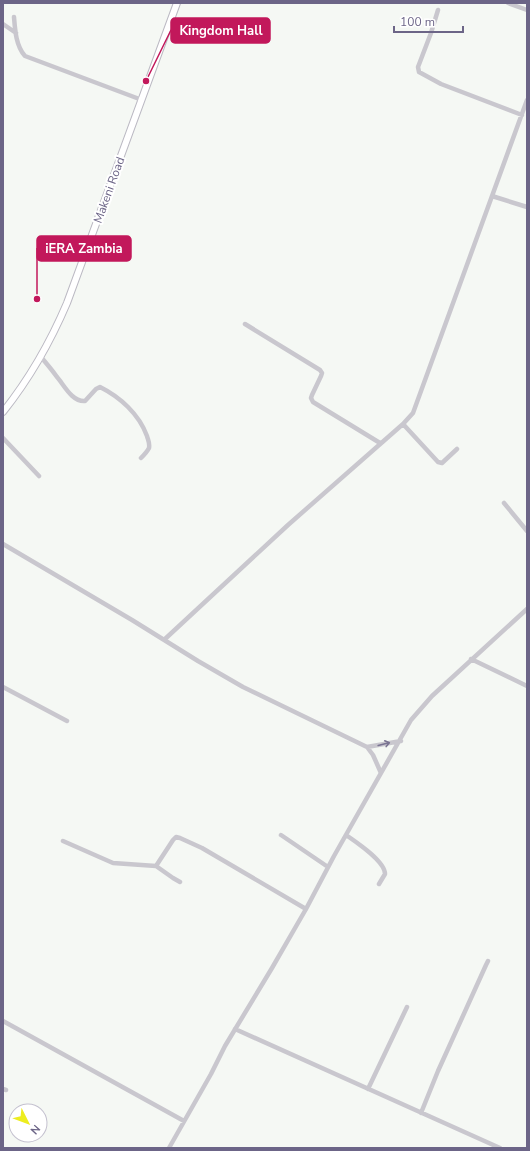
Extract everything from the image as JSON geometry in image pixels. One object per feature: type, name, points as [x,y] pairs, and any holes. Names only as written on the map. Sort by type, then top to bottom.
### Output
[{"type":"main road","name":"Makeni Road","points":[[3,412],[28,378],[41,357],[67,303],[177,3]]},
{"type":"street","points":[[508,3],[527,10]]},
{"type":"street","points":[[438,10],[418,67],[419,72],[448,87],[524,112]]},
{"type":"street","points":[[14,17],[16,33],[22,53],[28,58],[142,100]]},
{"type":"street","points":[[3,24],[16,33]]},
{"type":"street","points":[[165,639],[288,525],[403,424],[413,412],[524,112],[527,100]]},
{"type":"street","points":[[492,196],[527,207]]},
{"type":"street","points":[[245,324],[320,370],[322,376],[312,394],[311,400],[380,443]]},
{"type":"street","points":[[41,357],[73,396],[83,401],[100,387],[119,400],[134,413],[144,427],[149,442],[148,450],[141,458]]},
{"type":"street","points":[[403,424],[438,462],[442,462],[456,449]]},
{"type":"street","points":[[3,438],[39,476]]},
{"type":"street","points":[[504,502],[527,531]]},
{"type":"street","points":[[3,544],[165,639],[198,661],[243,687],[367,747],[373,755],[381,773]]},
{"type":"street","points":[[169,1148],[235,1029],[306,909],[328,867],[415,714],[471,659],[527,610]]},
{"type":"street","points":[[471,659],[527,686]]},
{"type":"street","points":[[3,687],[67,721]]},
{"type":"street","points":[[367,747],[401,741]]},
{"type":"street","points":[[281,835],[328,867]]},
{"type":"street","points":[[346,835],[373,856],[384,868],[385,874],[378,884]]},
{"type":"street","points":[[156,866],[173,840],[176,837],[180,838],[202,848],[306,909]]},
{"type":"street","points":[[63,841],[113,863],[156,866],[180,882]]},
{"type":"street","points":[[421,1113],[438,1071],[488,961]]},
{"type":"street","points":[[368,1089],[407,1007]]},
{"type":"street","points":[[3,1021],[184,1121]]},
{"type":"street","points":[[235,1029],[500,1148]]},
{"type":"place","name":"Kingdom Hall","points":[[146,81]]},
{"type":"place","name":"iERA Zambia","points":[[37,299]]}]
